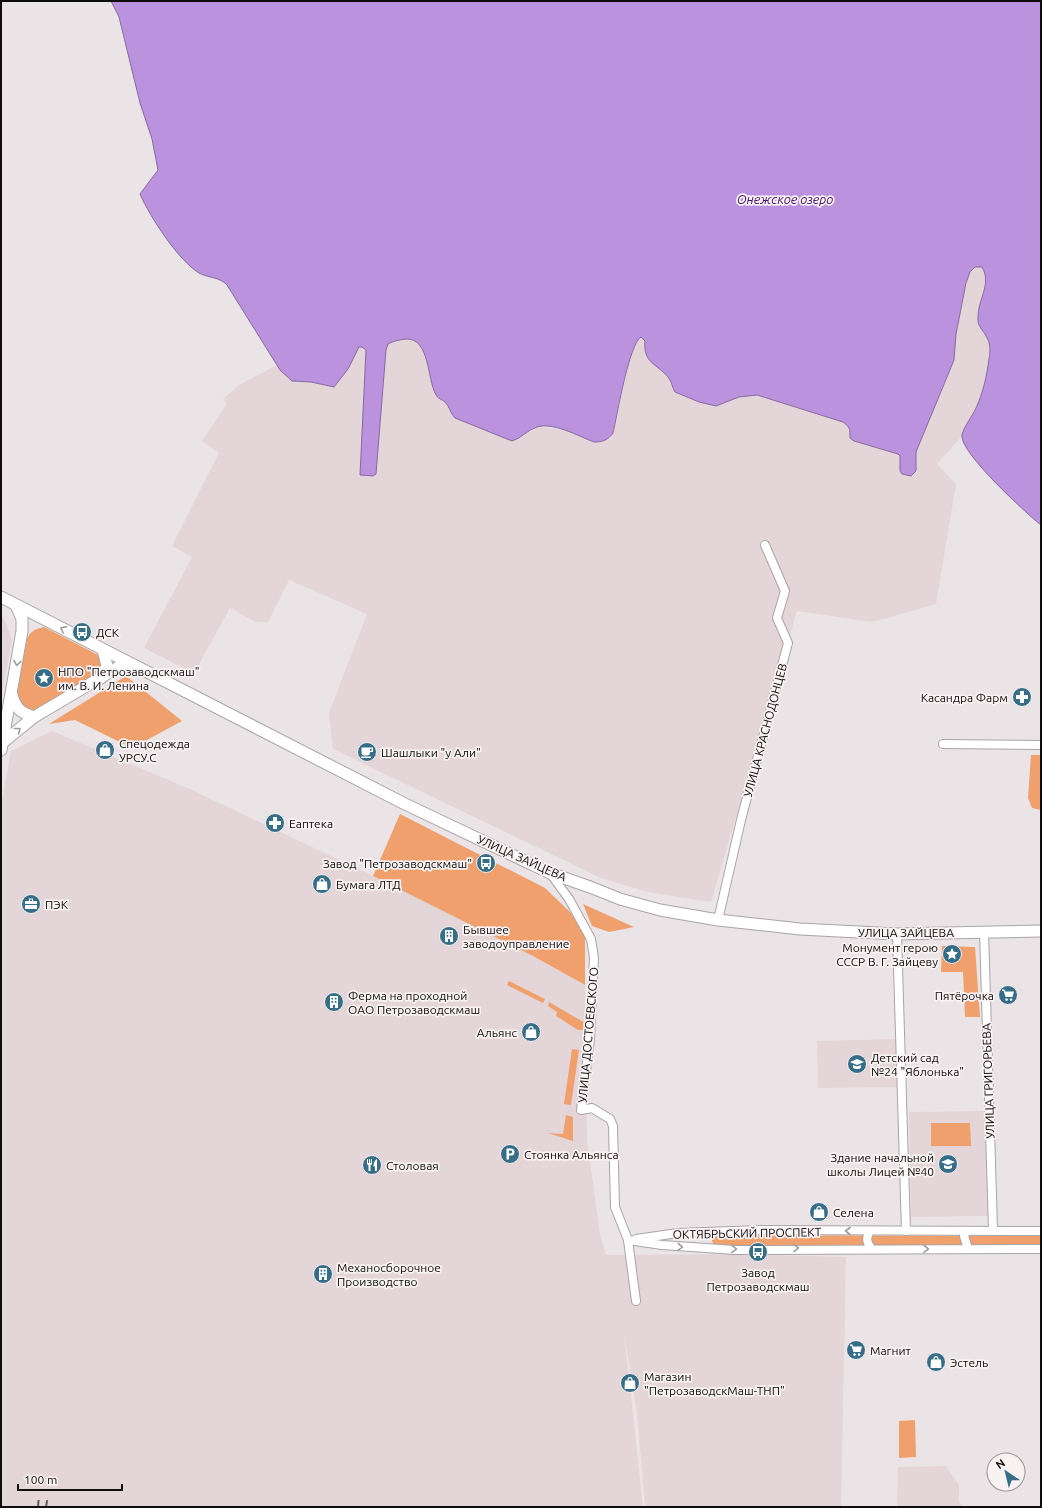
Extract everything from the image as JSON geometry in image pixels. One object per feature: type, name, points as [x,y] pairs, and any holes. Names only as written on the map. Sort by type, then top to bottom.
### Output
[{"type":"main road","name":"УЛИЦА ЗАЙЦЕВА","points":[[1,597],[405,804],[550,873],[620,899],[660,910],[718,920],[800,929],[897,934],[1041,931]]},
{"type":"main road","points":[[2,746],[22,631],[22,619],[16,605]]},
{"type":"main road","points":[[22,631],[37,621],[47,621]]},
{"type":"main road","points":[[101,678],[107,666],[103,650]]},
{"type":"main road","points":[[2,746],[34,717],[127,662]]},
{"type":"main road","points":[[12,695],[15,707],[19,711],[34,717]]},
{"type":"street","name":"УЛИЦА КРАСНОДОНЦЕВ","points":[[718,920],[741,820],[788,643],[777,618],[785,591],[765,545]]},
{"type":"street","points":[[943,744],[1041,745]]},
{"type":"street","name":"УЛИЦА ДОСТОЕВСКОГО","points":[[550,873],[569,899],[591,939],[594,958],[590,1039],[581,1110],[592,1108],[610,1119],[614,1126],[615,1206],[628,1240],[636,1301]]},
{"type":"street","name":"УЛИЦА ГРИГОРЬЕВА","points":[[984,932],[993,1230]]},
{"type":"street","points":[[897,934],[906,1231]]},
{"type":"street","points":[[711,1248],[707,1238],[713,1231]]},
{"type":"street","name":"ОКТЯБРЬСКИЙ ПРОСПЕКТ","points":[[628,1240],[678,1233],[713,1231],[1041,1231]]},
{"type":"street","points":[[870,1231],[866,1237],[871,1248]]},
{"type":"street","points":[[967,1231],[964,1236],[968,1249]]},
{"type":"street","name":"ОКТЯБРЬСКИЙ ПРОСПЕКТ","points":[[628,1240],[662,1246],[711,1248],[1041,1249]]},
{"type":"shaded area","points":[[975,267],[982,267],[987,279],[978,314],[978,323],[990,345],[987,374],[977,407],[962,436],[937,464],[956,484],[936,604],[872,622],[797,611],[711,902],[648,892],[601,878],[333,749],[329,713],[367,614],[289,580],[268,622],[256,622],[230,608],[194,673],[144,648],[192,557],[172,546],[219,453],[202,441],[227,404],[223,399],[239,385],[277,365],[292,381],[311,382],[360,346],[366,350],[376,474],[386,350],[388,344],[391,342],[410,339],[417,342],[423,348],[435,395],[445,402],[453,416],[512,441],[538,427],[613,433],[631,354],[639,339],[642,337],[645,341],[646,355],[670,380],[675,392],[707,404],[725,403],[739,397],[757,395],[843,422],[850,427],[850,435],[853,441],[898,454],[900,456],[900,471],[905,476],[916,471],[916,452],[954,360],[956,334],[966,283],[970,272]]},
{"type":"shaded area","points":[[1,617],[4,619],[12,640],[1,699]]},
{"type":"shaded area","points":[[44,627],[98,655],[102,664],[97,674],[35,710],[31,710],[23,706],[16,695],[27,639],[34,630]]},
{"type":"shaded area","points":[[126,676],[182,721],[132,748],[75,720],[49,724]]},
{"type":"shaded area","points":[[52,731],[192,790],[373,876],[533,956],[585,985],[587,1140],[600,1234],[606,1255],[739,1254],[846,1257],[841,1507],[645,1507],[637,1413],[624,1332],[643,1507],[1,1507],[1,807],[11,751]]},
{"type":"shaded area","points":[[1031,755],[1041,755],[1041,810],[1032,808],[1028,798]]},
{"type":"shaded area","points":[[400,814],[545,888],[571,913],[585,937],[585,985],[533,956],[373,876]]},
{"type":"shaded area","points":[[583,904],[634,927],[609,932],[592,926]]},
{"type":"shaded area","points":[[942,946],[975,947],[980,1017],[965,1017],[963,972],[941,972]]},
{"type":"shaded area","points":[[509,981],[545,999],[543,1003],[507,985]]},
{"type":"shaded area","points":[[549,1002],[585,1023],[583,1030],[578,1030],[556,1016],[557,1012],[548,1006]]},
{"type":"shaded area","name":"Детский сад №24 \"Яблонька\"","points":[[896,1039],[897,1087],[818,1088],[817,1041]]},
{"type":"shaded area","points":[[572,1049],[579,1050],[571,1105],[564,1104]]},
{"type":"shaded area","name":"Здание начальной школы Лицей №40","points":[[986,1111],[988,1216],[911,1217],[909,1112]]},
{"type":"shaded area","points":[[566,1115],[573,1117],[573,1141],[548,1133],[563,1134]]},
{"type":"shaded area","points":[[931,1123],[970,1123],[971,1146],[931,1146]]},
{"type":"shaded area","points":[[712,1236],[1041,1236],[1041,1246],[714,1245]]},
{"type":"shaded area","points":[[915,1420],[916,1457],[899,1458],[899,1421]]},
{"type":"shaded area","points":[[946,1466],[959,1485],[959,1502],[963,1507],[897,1507],[898,1467]]},
{"type":"water","name":"Онежское озеро","points":[[111,1],[1041,1],[1041,525],[1022,509],[982,468],[971,455],[964,443],[962,435],[964,428],[976,408],[981,396],[986,378],[990,348],[985,335],[979,326],[978,320],[986,279],[982,267],[975,267],[970,272],[966,283],[956,334],[954,360],[916,452],[916,471],[911,476],[902,474],[900,471],[900,456],[898,454],[854,441],[850,438],[850,430],[843,422],[757,395],[739,397],[716,406],[699,402],[675,392],[668,377],[648,358],[646,354],[645,341],[641,337],[632,353],[628,366],[613,433],[605,440],[600,442],[594,442],[566,430],[551,426],[533,428],[512,441],[455,418],[447,404],[436,395],[427,361],[420,345],[414,340],[406,339],[390,343],[388,344],[386,350],[376,474],[373,476],[360,475],[366,350],[359,347],[348,369],[334,387],[311,382],[292,381],[280,370],[227,285],[221,280],[202,275],[182,258],[165,237],[140,194],[158,170],[152,139],[140,103],[119,17]]},
{"type":"railway","points":[[38,1507],[39,1494]]},
{"type":"railway","points":[[46,1507],[48,1495]]},
{"type":"place","name":"ДСК","points":[[82,632]]},
{"type":"place","name":"НПО \"Петрозаводскмаш\" им. В. И. Ленина","points":[[44,678]]},
{"type":"place","name":"Касандра Фарм","points":[[1022,697]]},
{"type":"place","name":"Спецодежда УРСУ.С","points":[[105,750]]},
{"type":"place","name":"Шашлыки \"у Али\"","points":[[367,752]]},
{"type":"place","name":"Еаптека","points":[[275,823]]},
{"type":"place","name":"Завод \"Петрозаводскмаш\"","points":[[486,863]]},
{"type":"place","name":"Бумага ЛТД","points":[[322,884]]},
{"type":"place","name":"ПЭК","points":[[31,904]]},
{"type":"place","name":"Бывшее заводоуправление","points":[[449,936]]},
{"type":"place","name":"Монумент герою СССР В. Г. Зайцеву","points":[[952,954]]},
{"type":"place","name":"Пятёрочка","points":[[1008,995]]},
{"type":"place","name":"Ферма на проходной ОАО Петрозаводскмаш","points":[[334,1002]]},
{"type":"place","name":"Альянс","points":[[531,1032]]},
{"type":"place","name":"Детский сад №24 \"Яблонька\"","points":[[857,1064]]},
{"type":"place","name":"Стоянка Альянса","points":[[510,1154]]},
{"type":"place","name":"Здание начальной школы Лицей №40","points":[[948,1164]]},
{"type":"place","name":"Столовая","points":[[372,1165]]},
{"type":"place","name":"Селена","points":[[819,1212]]},
{"type":"place","name":"Завод Петрозаводскмаш","points":[[758,1252]]},
{"type":"place","name":"Механосборочное Производство","points":[[323,1274]]},
{"type":"place","name":"Магнит","points":[[856,1350]]},
{"type":"place","name":"Эстель","points":[[936,1362]]},
{"type":"place","name":"Магазин \"ПетрозаводскМаш-ТНП\"","points":[[630,1383]]}]
